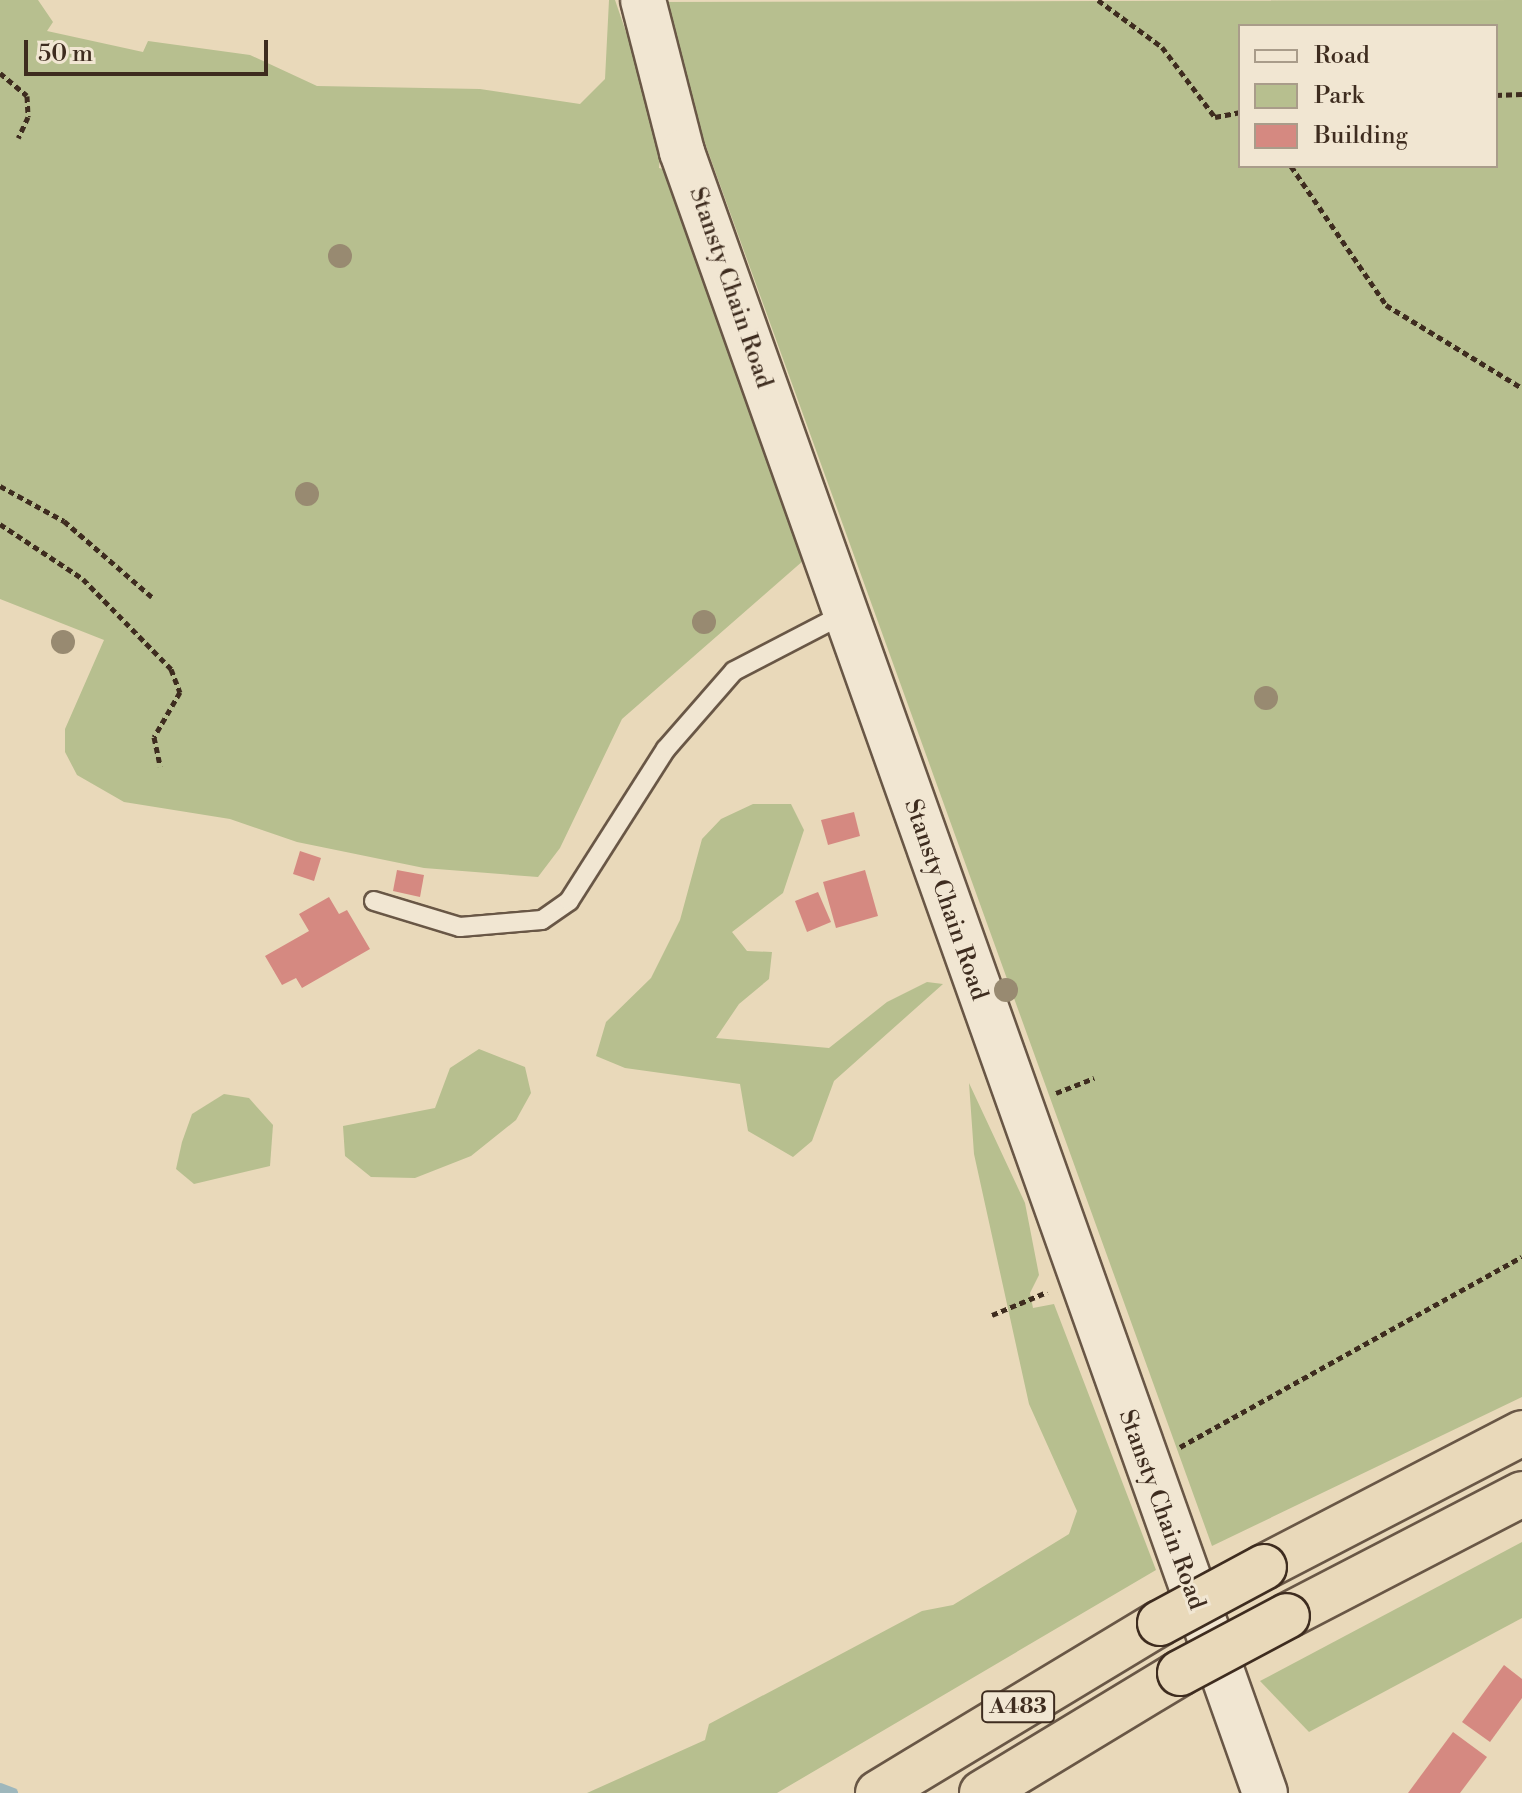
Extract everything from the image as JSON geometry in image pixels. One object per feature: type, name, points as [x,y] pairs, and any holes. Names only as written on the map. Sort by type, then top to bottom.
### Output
[{"type":"highway","name":"A483","points":[[878,1793],[1160,1623],[1522,1433]]},
{"type":"highway","name":"A483","points":[[982,1793],[1180,1673],[1522,1494]]},
{"type":"street","name":"Stansty Chain Road","points":[[643,0],[682,152],[1145,1470],[1265,1793]]},
{"type":"lane","points":[[374,901],[460,927],[542,920],[576,892],[666,749],[734,671],[844,614]]},
{"type":"path","points":[[1098,0],[1162,47],[1215,117],[1238,112]]},
{"type":"path","points":[[0,73],[27,96],[28,117],[18,138]]},
{"type":"path","points":[[1498,95],[1522,94]]},
{"type":"path","points":[[1292,168],[1386,305],[1522,388]]},
{"type":"path","points":[[0,486],[64,521],[152,597]]},
{"type":"path","points":[[0,524],[83,579],[151,643],[178,680],[179,703],[154,737],[160,766]]},
{"type":"path","points":[[1145,1470],[1522,1257]]},
{"type":"path","points":[[992,1315],[1078,1279]]},
{"type":"green space","points":[[0,0],[38,0],[53,22],[47,31],[143,52],[148,41],[250,55],[317,86],[480,89],[580,104],[605,79],[609,0],[615,0],[661,134],[659,168],[673,171],[804,560],[622,719],[560,848],[538,877],[424,868],[297,842],[230,819],[124,802],[77,775],[65,752],[65,729],[104,640],[0,599]]},
{"type":"green space","points":[[1522,0],[1522,1397],[1212,1546],[654,2]]},
{"type":"green space","points":[[753,804],[791,804],[804,830],[783,893],[732,932],[747,951],[772,952],[769,979],[739,1004],[716,1038],[829,1048],[887,1002],[927,982],[943,984],[834,1081],[812,1141],[793,1157],[748,1131],[740,1084],[625,1068],[596,1056],[606,1022],[651,978],[680,920],[702,839],[721,819]]},
{"type":"green space","points":[[479,1049],[525,1067],[531,1093],[516,1120],[471,1156],[415,1178],[371,1177],[345,1156],[343,1126],[435,1108],[450,1068]]},
{"type":"green space","points":[[969,1083],[1025,1203],[1039,1275],[1030,1293],[1033,1308],[1054,1304],[1156,1570],[777,1793],[587,1793],[705,1740],[709,1724],[922,1611],[953,1605],[1069,1534],[1077,1511],[1029,1404],[974,1154]]},
{"type":"green space","points":[[224,1094],[249,1098],[273,1125],[270,1166],[194,1184],[176,1169],[182,1142],[192,1114]]},
{"type":"green space","points":[[1522,1542],[1522,1618],[1309,1732],[1260,1681]]},
{"type":"building","points":[[854,812],[860,836],[828,845],[821,820]]},
{"type":"building","points":[[300,851],[321,858],[314,881],[293,874]]},
{"type":"building","points":[[397,870],[424,875],[420,897],[393,891]]},
{"type":"building","points":[[865,870],[878,916],[836,928],[823,882]]},
{"type":"building","points":[[818,892],[831,922],[807,932],[795,901]]},
{"type":"building","points":[[329,897],[339,914],[347,910],[370,949],[302,988],[296,978],[282,985],[265,956],[309,931],[299,914]]},
{"type":"building","points":[[1504,1665],[1522,1679],[1522,1698],[1490,1742],[1462,1722]]},
{"type":"building","points":[[1453,1732],[1487,1757],[1460,1793],[1408,1793]]},
{"type":"waterway","points":[[0,1788],[13,1793]]}]
